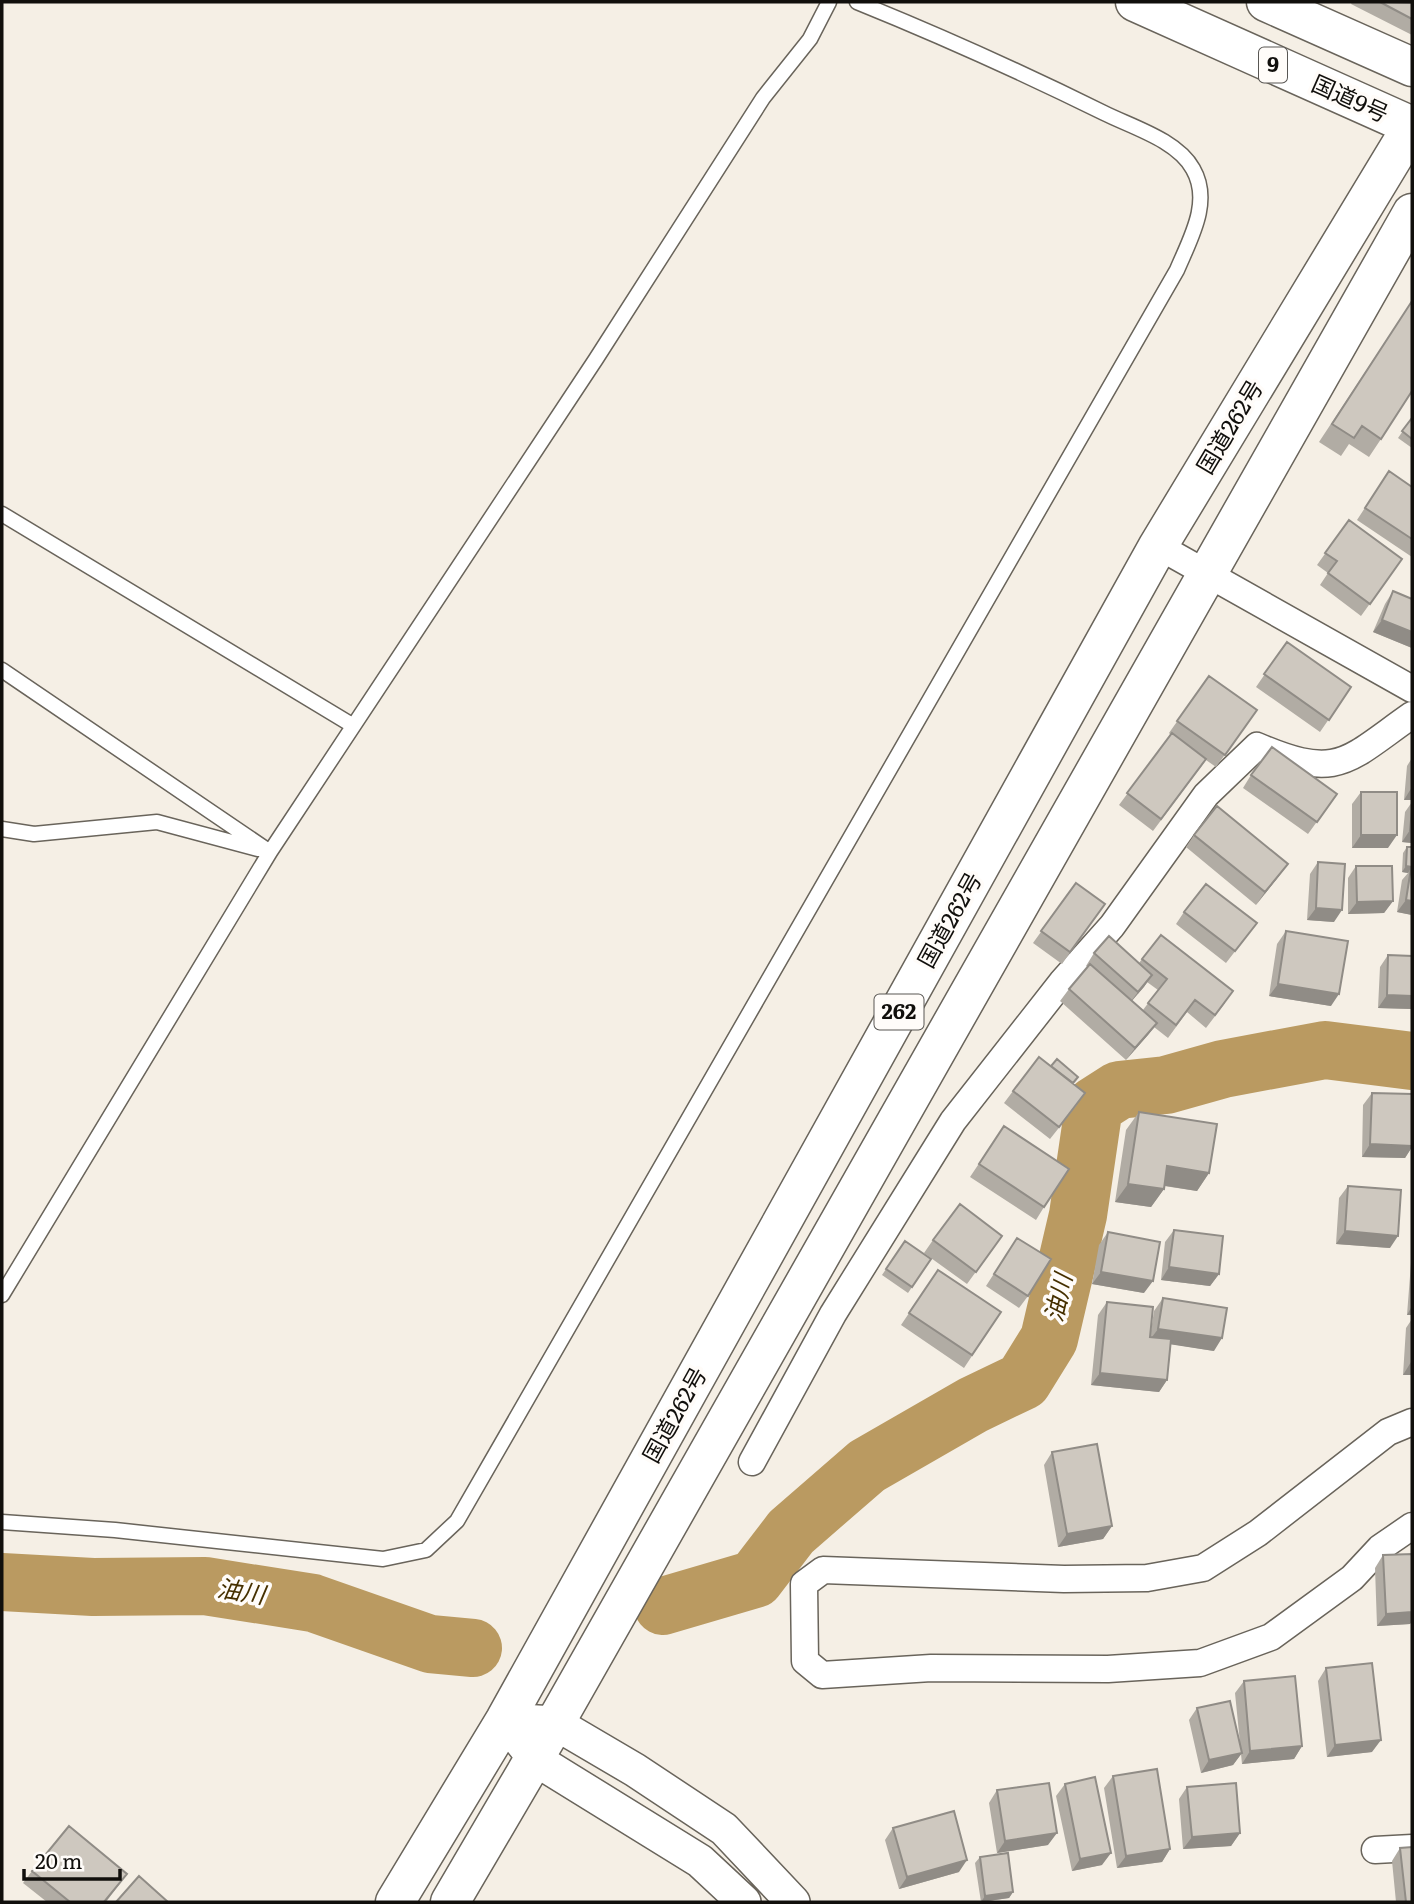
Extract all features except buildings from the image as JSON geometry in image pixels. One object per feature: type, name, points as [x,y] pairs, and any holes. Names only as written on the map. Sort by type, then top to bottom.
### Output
[{"type":"highway","name":"国道9号","points":[[1135,2],[1412,126]]},
{"type":"highway","name":"9","points":[[1266,2],[1412,67]]},
{"type":"highway","name":"国道262号","points":[[395,1902],[505,1720],[1158,546],[1412,126]]},
{"type":"highway","name":"国道262号","points":[[450,1902],[535,1759],[1412,213]]},
{"type":"street","points":[[1158,546],[1412,689]]},
{"type":"street","points":[[752,1462],[833,1314],[953,1121],[1062,982],[1112,926],[1206,795],[1257,746],[1294,762],[1325,766],[1364,751],[1412,715]]},
{"type":"street","points":[[1412,1422],[1388,1432],[1258,1533],[1203,1568],[1147,1578],[1064,1579],[823,1570],[804,1584],[805,1661],[822,1675],[931,1668],[1108,1669],[1200,1663],[1270,1637],[1352,1578],[1380,1548],[1412,1525]]},
{"type":"street","points":[[505,1720],[555,1723],[635,1770],[724,1829],[793,1902]]},
{"type":"street","points":[[505,1720],[535,1759],[700,1861],[744,1902]]},
{"type":"street","points":[[1375,1850],[1412,1848]]},
{"type":"lane","points":[[2,1295],[270,852],[588,370],[763,98],[810,39],[829,2]]},
{"type":"lane","points":[[2,1522],[383,1559],[426,1550],[457,1521],[1177,270],[1198,219],[1200,189],[1193,168],[1167,144],[990,57],[857,2]]},
{"type":"lane","points":[[2,514],[352,725]]},
{"type":"lane","points":[[2,670],[270,852]]},
{"type":"lane","points":[[2,829],[34,834],[157,822],[270,852]]},
{"type":"waterway","name":"油川","points":[[663,1606],[755,1579],[791,1532],[867,1466],[973,1405],[1023,1381],[1049,1339],[1078,1215],[1094,1106],[1119,1090],[1166,1085],[1223,1069],[1325,1050],[1412,1061]]},
{"type":"waterway","name":"油川","points":[[2,1582],[93,1587],[205,1586],[313,1603],[430,1644],[473,1648]]}]
